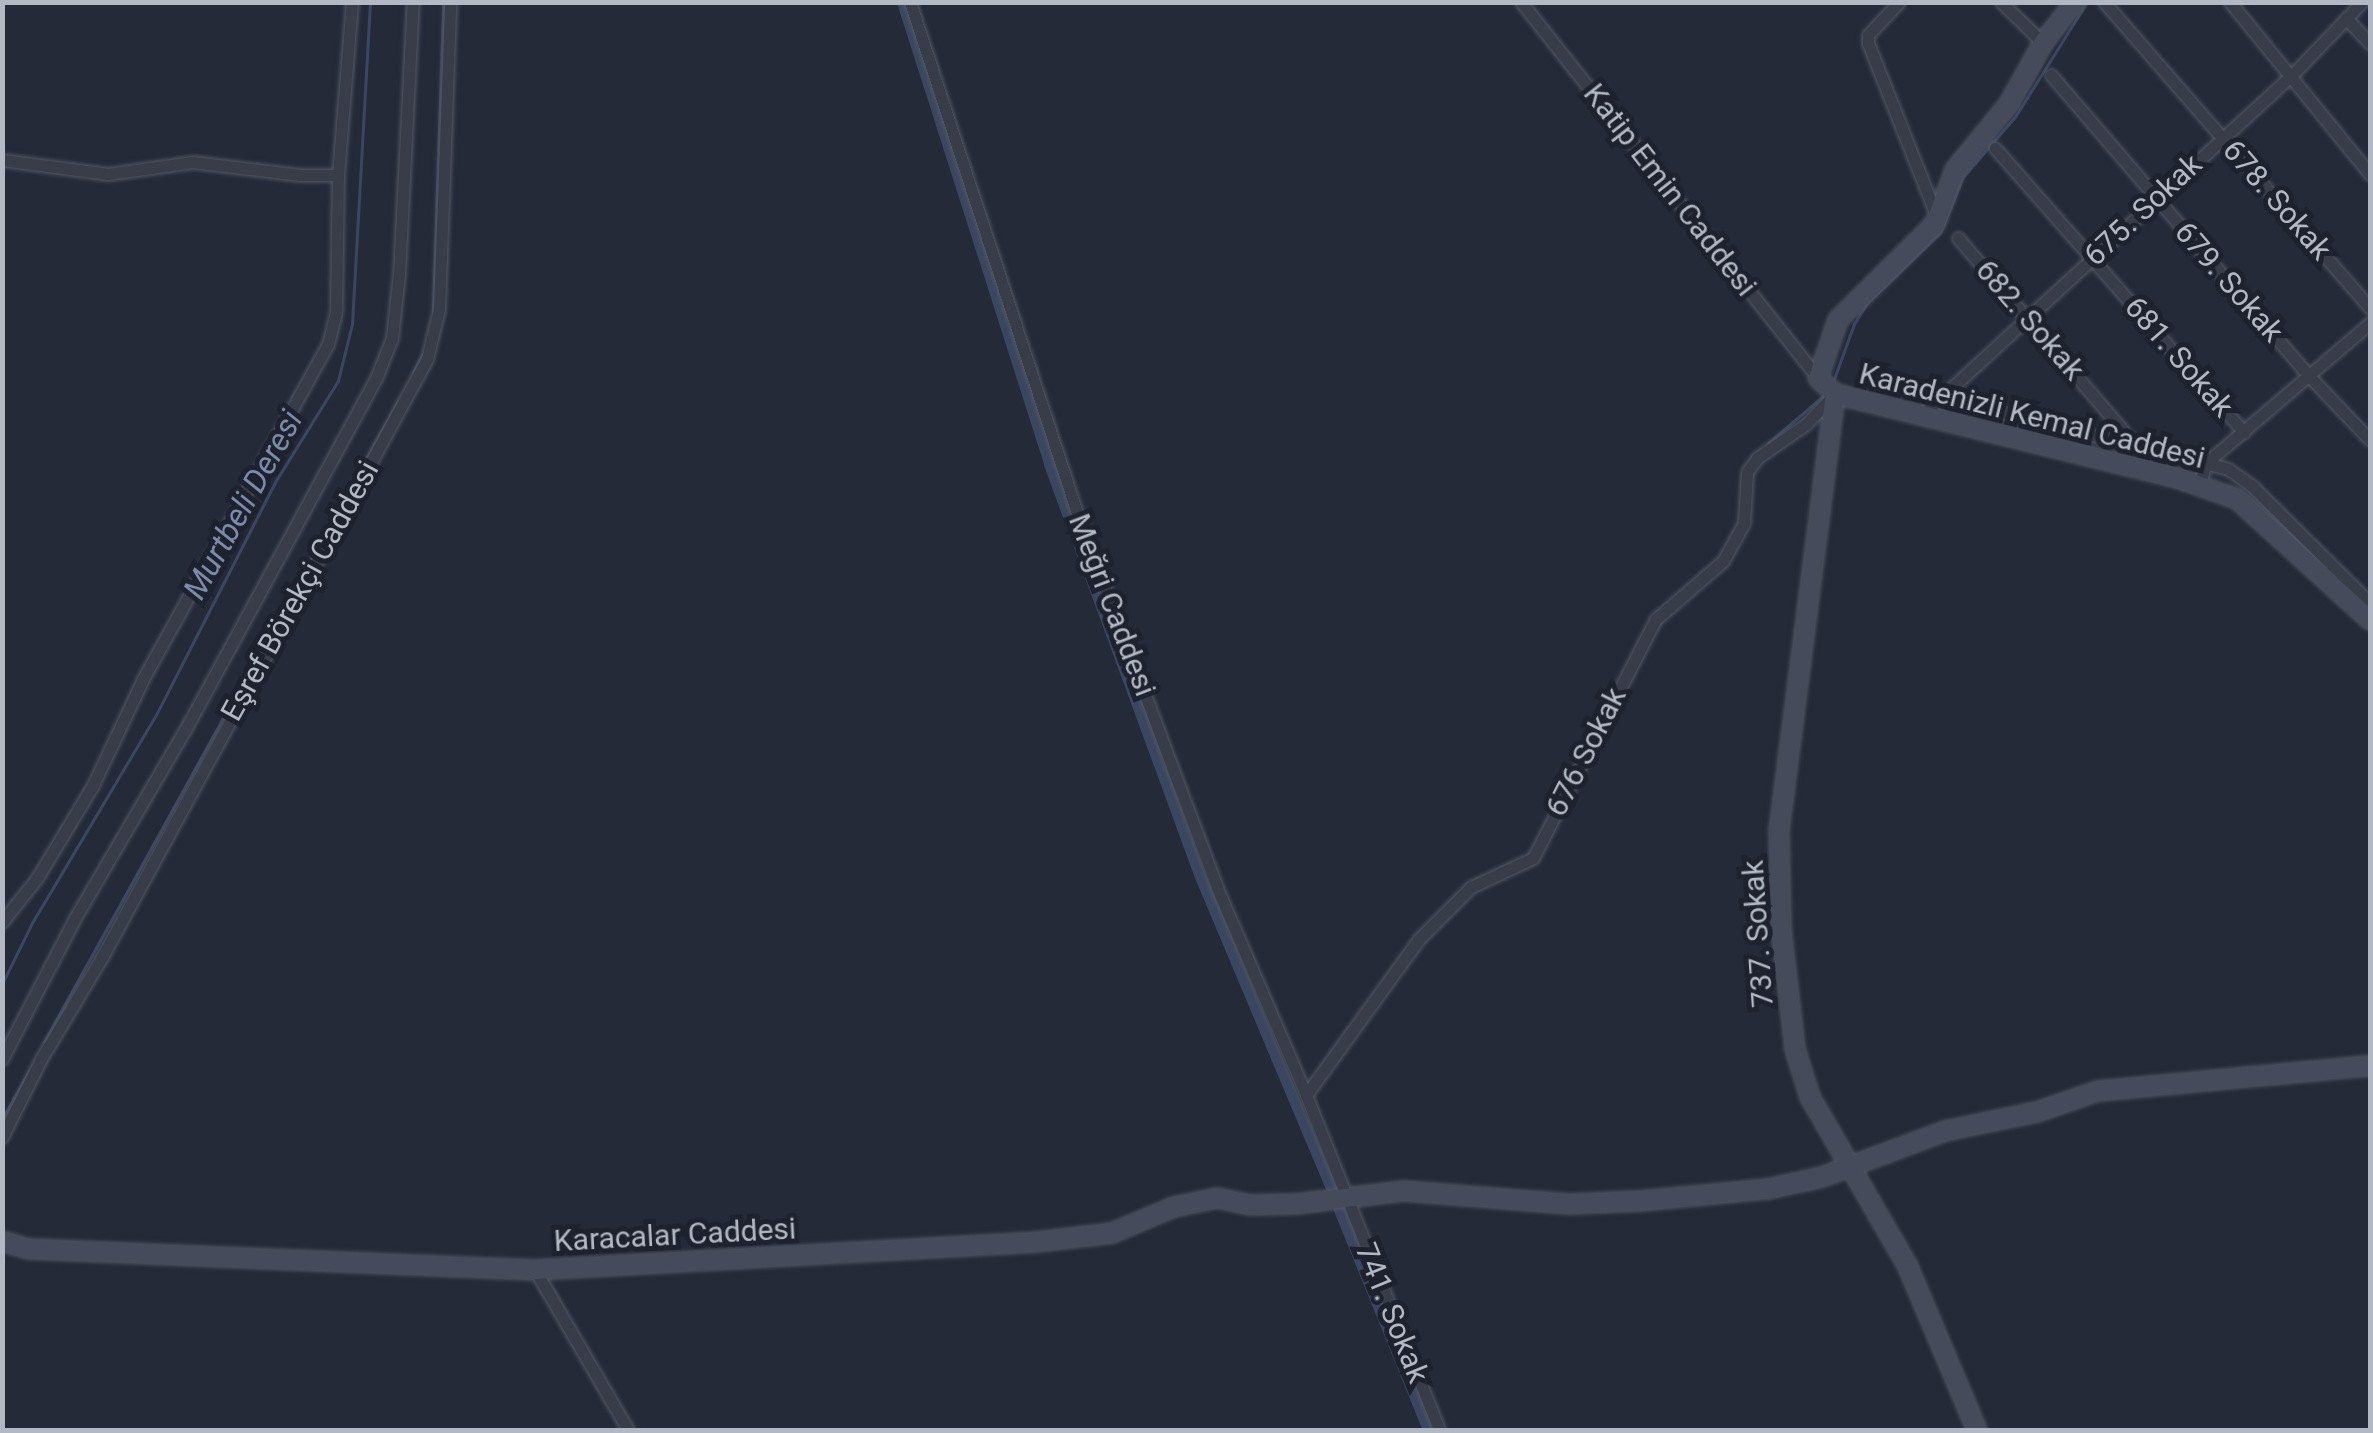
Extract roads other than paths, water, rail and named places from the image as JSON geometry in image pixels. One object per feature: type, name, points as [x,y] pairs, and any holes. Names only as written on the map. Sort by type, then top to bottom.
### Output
[{"type":"street","points":[[2,922],[37,878],[92,785],[143,678],[316,371],[336,313],[338,175],[352,2]]},
{"type":"street","points":[[2,1059],[74,918],[185,730],[378,376],[392,338],[399,274],[413,2]]},
{"type":"street","name":"Eşref Börekçi Caddesi","points":[[2,1138],[41,1058],[102,956],[426,358],[439,309],[450,2]]},
{"type":"street","name":"Meğri Caddesi","points":[[910,2],[1076,510],[1217,888],[1306,1095],[1344,1197]]},
{"type":"street","name":"Katip Emin Caddesi","points":[[1521,2],[1828,387]]},
{"type":"street","points":[[1899,2],[1877,23],[1868,43],[1937,217]]},
{"type":"street","points":[[2001,2],[2043,42]]},
{"type":"street","name":"737. Sokak","points":[[1977,1430],[1908,1267],[1852,1164],[1840,1153],[1800,1074],[1780,908],[1779,829],[1838,320],[1897,266],[1937,217],[1955,170],[2009,104],[2043,42],[2075,2]]},
{"type":"street","name":"678. Sokak","points":[[2104,2],[2370,308]]},
{"type":"street","points":[[2230,2],[2370,174]]},
{"type":"street","name":"675. Sokak","points":[[1922,415],[2290,77],[2362,2]]},
{"type":"street","points":[[2346,18],[2370,44]]},
{"type":"street","name":"679. Sokak","points":[[2051,74],[2310,377],[2370,440]]},
{"type":"street","name":"681. Sokak","points":[[1995,148],[2244,432]]},
{"type":"street","points":[[2,160],[108,174],[193,162],[300,175],[338,175]]},
{"type":"street","name":"682. Sokak","points":[[1958,238],[2138,449]]},
{"type":"street","points":[[2200,486],[2206,463],[2370,323]]},
{"type":"street","name":"676 Sokak","points":[[1306,1095],[1420,939],[1471,887],[1532,858],[1656,619],[1724,561],[1744,524],[1748,472],[1757,458],[1806,424],[1828,387]]},
{"type":"street","name":"Karadenizli Kemal Caddesi","points":[[1828,387],[2200,486],[2237,500],[2363,597],[2370,620]]},
{"type":"street","points":[[1942,398],[2228,469],[2251,485],[2363,597]]},
{"type":"street","name":"Karacalar Caddesi","points":[[2,1241],[29,1249],[535,1270],[1037,1242],[1112,1233],[1174,1207],[1217,1198],[1250,1205],[1404,1191],[1571,1204],[1640,1201],[1768,1189],[1945,1131],[2037,1112],[2098,1091],[2370,1066]]},
{"type":"street","name":"741. Sokak","points":[[1344,1197],[1440,1430]]},
{"type":"street","points":[[535,1270],[628,1430]]},
{"type":"waterway","name":"Murtbeli Deresi","points":[[2,984],[32,923],[156,715],[277,479],[338,381],[352,324],[370,2]]},
{"type":"waterway","points":[[433,311],[443,2]]},
{"type":"waterway","points":[[902,2],[1049,464],[1199,874],[1332,1191]]},
{"type":"waterway","points":[[1833,382],[1854,324],[1867,303],[1940,233],[1963,177],[2015,117],[2087,2]]},
{"type":"waterway","points":[[413,372],[423,353]]},
{"type":"waterway","points":[[1768,443],[1823,396]]},
{"type":"waterway","points":[[44,1042],[398,401]]},
{"type":"waterway","points":[[2,1119],[29,1071]]},
{"type":"waterway","points":[[1338,1207],[1428,1430]]}]
